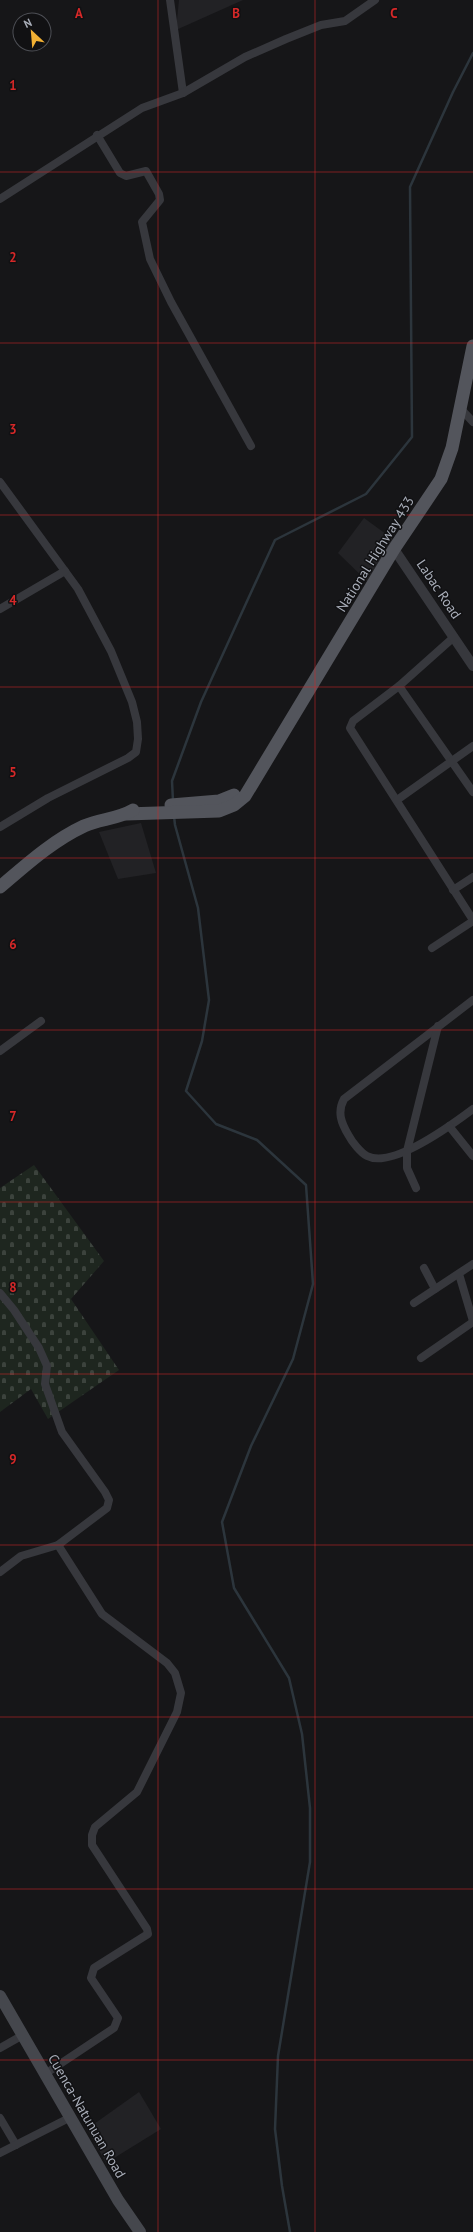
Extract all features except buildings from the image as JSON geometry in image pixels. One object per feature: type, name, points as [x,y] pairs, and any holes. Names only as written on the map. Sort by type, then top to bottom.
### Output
[{"type":"main road","name":"National Highway 433","points":[[0,887],[45,849],[67,834],[104,819],[140,811],[206,807],[234,795],[265,764],[394,549],[441,478],[452,448],[473,346]]},
{"type":"main road","name":"Cuenca-Natunuan Road","points":[[0,1996],[118,2200],[140,2232]]},
{"type":"street","points":[[170,0],[183,93]]},
{"type":"street","points":[[0,199],[97,135],[142,108],[183,93],[245,57],[286,39],[321,25],[345,21],[375,0]]},
{"type":"street","points":[[97,135],[120,173],[126,176],[146,171],[159,194],[160,200],[142,222],[150,259],[171,302],[251,446]]},
{"type":"street","points":[[461,409],[473,422]]},
{"type":"street","points":[[0,482],[78,589],[111,651],[132,702],[137,722],[138,739],[136,752],[110,768],[48,798],[0,827]]},
{"type":"street","name":"Labac Road","points":[[394,549],[473,666]]},
{"type":"street","points":[[0,609],[64,571]]},
{"type":"street","points":[[432,948],[473,920],[350,728],[353,721],[400,686],[454,637]]},
{"type":"street","points":[[400,686],[473,792]]},
{"type":"street","points":[[397,800],[453,762],[473,746]]},
{"type":"street","points":[[453,890],[473,876]]},
{"type":"street","points":[[473,1000],[344,1099],[340,1107],[340,1117],[349,1137],[367,1156],[378,1159],[407,1151],[473,1110]]},
{"type":"street","points":[[0,1051],[41,1021]]},
{"type":"street","points":[[416,1188],[407,1168],[407,1151],[438,1026]]},
{"type":"street","points":[[449,1126],[473,1156]]},
{"type":"street","points":[[414,1303],[473,1264]]},
{"type":"street","points":[[424,1268],[435,1289]]},
{"type":"street","points":[[421,1358],[473,1321],[460,1274]]},
{"type":"street","points":[[0,1293],[14,1310],[39,1348],[47,1366],[45,1384],[62,1432],[106,1492],[109,1500],[107,1508],[58,1545],[21,1556],[0,1572]]},
{"type":"street","points":[[45,2074],[114,2028],[117,2022],[118,2018],[91,1978],[91,1973],[94,1968],[148,1934],[147,1929],[92,1845],[92,1835],[95,1827],[137,1792],[177,1712],[181,1693],[175,1673],[168,1663],[102,1614],[58,1545]]},
{"type":"street","points":[[0,2048],[23,2035]]},
{"type":"street","points":[[0,2153],[71,2117]]},
{"type":"street","points":[[0,2118],[16,2146]]},
{"type":"shaded area","points":[[179,0],[243,0],[176,30]]},
{"type":"shaded area","points":[[364,518],[394,540],[368,582],[338,553]]},
{"type":"shaded area","points":[[141,823],[156,873],[118,879],[99,832]]},
{"type":"shaded area","points":[[139,2092],[161,2129],[106,2163],[87,2129]]},
{"type":"green space","points":[[34,1165],[104,1261],[71,1299],[119,1370],[48,1419],[31,1389],[0,1412],[0,1188]]},
{"type":"waterway","points":[[173,801],[172,781],[201,702],[275,540],[366,494],[412,437],[410,187],[453,92],[473,53]]},
{"type":"waterway","points":[[174,816],[175,825],[198,908],[209,1000],[202,1041],[186,1091],[216,1124],[257,1140],[306,1185],[313,1284],[293,1359],[251,1446],[222,1522],[234,1588],[289,1678],[302,1734],[310,1808],[310,1862],[278,2056],[275,2129],[282,2186],[290,2232]]}]
